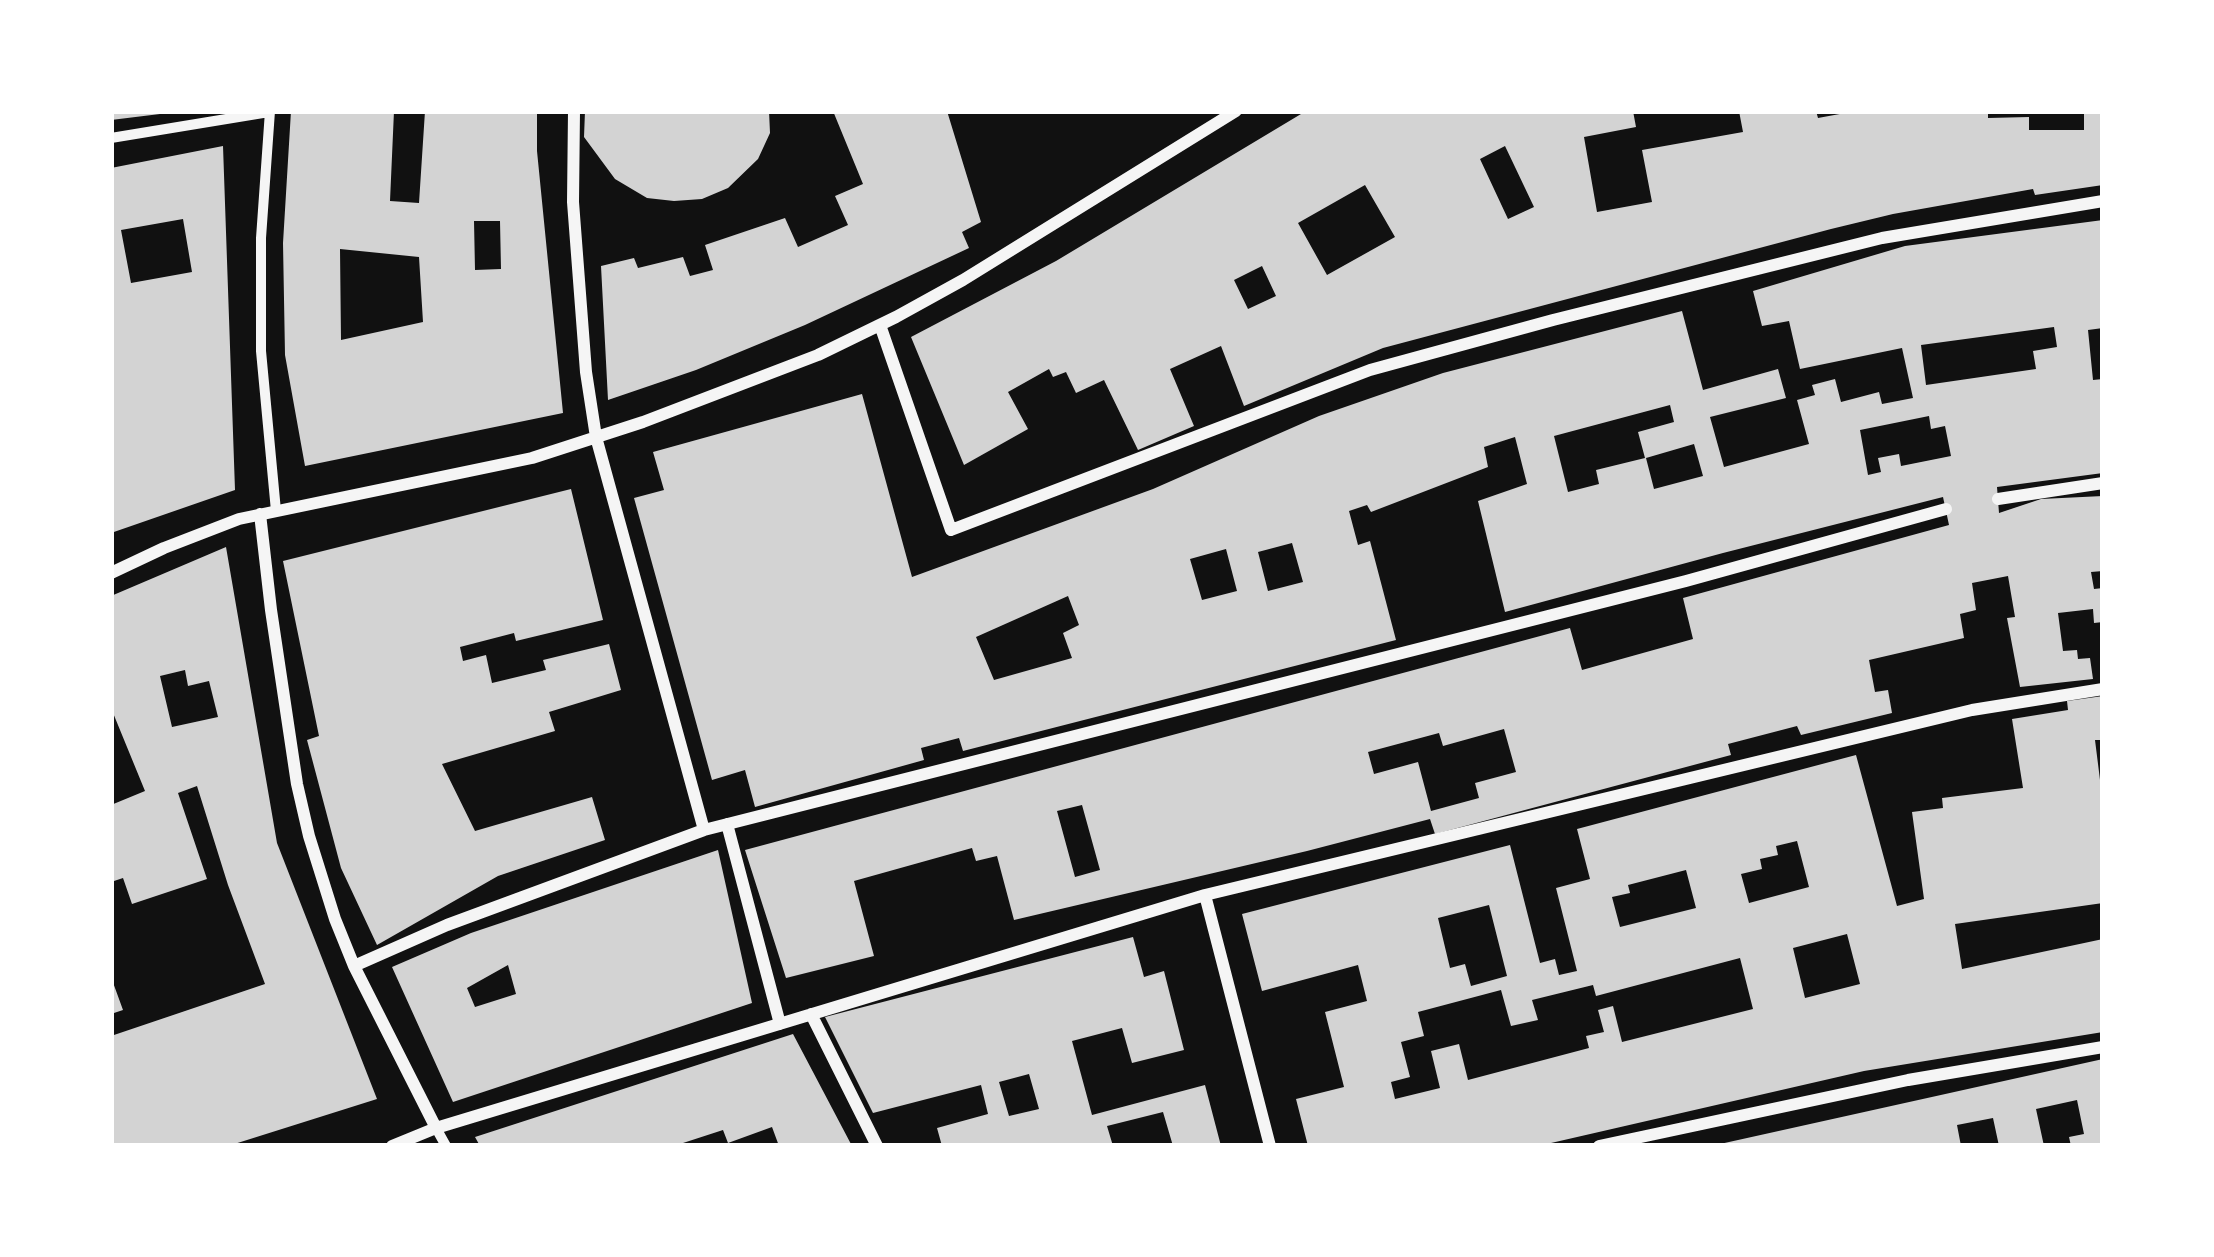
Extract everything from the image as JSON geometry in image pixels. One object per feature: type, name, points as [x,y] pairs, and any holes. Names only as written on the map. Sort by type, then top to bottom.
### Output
[{"type":"street","points":[[111,138],[269,111],[261,238],[261,351],[276,511]]},
{"type":"street","points":[[574,111],[573,202],[586,372],[596,437],[704,830]]},
{"type":"street","points":[[111,573],[164,548],[260,514],[532,458],[818,355],[1056,225],[1236,111]]},
{"type":"street","points":[[880,325],[952,530],[1370,370],[1882,238],[2103,201]]},
{"type":"street","points":[[1998,499],[2103,483]]},
{"type":"street","points":[[355,966],[447,925],[704,830],[1643,592],[1946,509]]},
{"type":"street","points":[[260,514],[297,784],[322,882],[355,966],[446,1146]]},
{"type":"street","points":[[392,1146],[436,1128],[1205,895],[1972,710],[2103,688]]},
{"type":"street","points":[[727,824],[780,1024]]},
{"type":"street","points":[[1205,895],[1270,1146]]},
{"type":"street","points":[[811,1014],[877,1146]]},
{"type":"street","points":[[1599,1146],[1908,1080],[2103,1047]]},
{"type":"building","points":[[111,111],[160,111],[160,114],[111,120]]},
{"type":"building","points":[[291,111],[394,111],[390,201],[419,203],[425,111],[537,111],[563,413],[305,466],[285,355],[283,243]],"holes":[[[474,221],[500,221],[501,269],[475,270]],[[340,249],[419,257],[423,322],[341,340]]]},
{"type":"building","points":[[585,111],[769,111],[770,133],[758,159],[728,188],[702,199],[647,198],[615,179],[584,137]]},
{"type":"building","points":[[833,111],[947,111],[981,222],[962,232],[969,248],[805,325],[608,400],[601,266],[634,258],[638,268],[683,257],[690,276],[713,270],[705,245],[785,218],[798,247],[848,225],[835,196],[863,184]]},
{"type":"building","points":[[1306,111],[1633,111],[1636,127],[1584,137],[1597,212],[1652,202],[1642,150],[1743,132],[1739,111],[1816,111],[1818,118],[1856,111],[1988,111],[1988,118],[2029,117],[2029,130],[2084,130],[2084,111],[2103,111],[2103,185],[2035,195],[2033,189],[1831,229],[1383,348],[1244,406],[1221,346],[1170,369],[1194,426],[1138,450],[1104,380],[1076,393],[1066,372],[1053,377],[1049,369],[1008,392],[1028,429],[964,465],[911,337],[1056,261]],"holes":[[[1505,146],[1534,207],[1508,219],[1480,159]],[[1365,185],[1395,237],[1327,275],[1298,223]],[[1262,266],[1276,296],[1248,309],[1234,280]]]},
{"type":"building","points":[[223,146],[235,490],[111,533],[111,168]],"holes":[[[183,219],[192,272],[131,283],[121,230]]]},
{"type":"building","points":[[2103,220],[2103,328],[2088,330],[2093,380],[2103,379],[2103,473],[1997,487],[1999,513],[2041,499],[2103,496],[2103,571],[2091,572],[2094,589],[2103,588],[2103,622],[2094,623],[2093,609],[2058,613],[2063,651],[2077,650],[2078,659],[2090,658],[2093,679],[2020,687],[2007,618],[2015,617],[2008,576],[1972,583],[1976,610],[1960,614],[1964,638],[1869,660],[1875,692],[1888,690],[1892,713],[1801,735],[1797,726],[1728,744],[1731,755],[1435,834],[1430,819],[1014,920],[997,856],[976,861],[972,848],[854,881],[874,956],[786,978],[745,850],[1570,628],[1582,670],[1693,639],[1683,598],[1949,525],[1943,497],[1505,612],[1478,501],[1527,484],[1515,437],[1484,447],[1488,467],[1371,512],[1367,505],[1349,511],[1358,545],[1370,541],[1396,640],[963,751],[959,738],[921,748],[924,760],[755,807],[745,770],[712,780],[634,498],[664,490],[653,452],[862,394],[912,577],[1153,489],[1319,416],[1443,373],[1682,311],[1703,390],[1778,369],[1786,398],[1710,417],[1724,467],[1809,444],[1797,400],[1815,395],[1812,385],[1835,379],[1841,402],[1879,392],[1882,404],[1913,398],[1902,348],[1800,369],[1789,321],[1762,326],[1753,291],[1905,246]],"holes":[[[2054,327],[2057,347],[2033,351],[2036,369],[1926,385],[1921,345]],[[1670,405],[1674,422],[1638,432],[1645,458],[1596,470],[1599,484],[1568,492],[1554,436]],[[1929,416],[1931,429],[1945,426],[1951,456],[1901,466],[1899,454],[1878,458],[1881,472],[1868,475],[1860,430]],[[1694,444],[1703,476],[1654,489],[1646,458]],[[1292,543],[1303,582],[1268,591],[1258,552]],[[1226,549],[1237,591],[1202,600],[1190,559]],[[1068,596],[1079,625],[1063,633],[1072,658],[994,680],[976,637]],[[1504,729],[1516,772],[1475,783],[1479,798],[1431,811],[1418,762],[1374,774],[1368,752],[1439,733],[1443,746]],[[1082,805],[1100,870],[1075,877],[1057,811]]]},
{"type":"building","points":[[571,489],[603,620],[516,641],[514,633],[460,647],[463,661],[486,655],[492,683],[546,670],[543,660],[609,644],[621,690],[549,712],[555,731],[442,764],[475,831],[592,797],[605,840],[498,876],[377,945],[341,868],[307,740],[319,736],[283,561]]},
{"type":"building","points":[[226,547],[277,843],[377,1099],[228,1146],[111,1146],[111,1036],[265,984],[197,786],[178,793],[207,879],[132,904],[123,878],[111,882],[111,805],[145,791],[111,708],[111,596]],"holes":[[[185,670],[188,686],[209,681],[218,717],[172,727],[160,676]]]},
{"type":"building","points":[[2103,696],[2103,740],[2095,740],[2103,804],[2103,903],[1955,924],[1962,969],[2103,939],[2103,1032],[1864,1071],[1538,1146],[1308,1146],[1296,1099],[1344,1087],[1325,1012],[1367,1001],[1358,965],[1262,991],[1242,914],[1510,845],[1540,963],[1555,959],[1559,975],[1577,971],[1556,888],[1590,879],[1577,829],[1856,755],[1897,906],[1924,899],[1912,812],[1943,808],[1942,798],[2023,788],[2012,719],[2068,710],[2067,701]],"holes":[[[1797,841],[1809,887],[1749,903],[1741,874],[1762,869],[1760,859],[1778,855],[1776,846]],[[1686,870],[1696,908],[1620,927],[1612,897],[1630,893],[1628,885]],[[1489,905],[1507,976],[1471,986],[1465,964],[1450,968],[1438,918]],[[1847,934],[1860,984],[1805,998],[1793,948]],[[1740,958],[1753,1009],[1622,1042],[1613,1006],[1598,1010],[1604,1032],[1586,1036],[1589,1048],[1468,1080],[1459,1044],[1431,1051],[1440,1088],[1395,1099],[1391,1082],[1410,1077],[1401,1042],[1424,1036],[1418,1012],[1501,990],[1511,1026],[1538,1020],[1532,1000],[1593,985],[1596,996]]]},
{"type":"building","points":[[718,850],[752,1003],[453,1102],[392,967],[471,933]],"holes":[[[508,965],[516,994],[475,1007],[467,988]]]},
{"type":"building","points":[[1133,937],[1144,977],[1164,971],[1184,1050],[1132,1063],[1122,1028],[1072,1041],[1092,1115],[1205,1085],[1221,1146],[1173,1146],[1163,1112],[1107,1126],[1113,1146],[942,1146],[937,1128],[988,1114],[981,1085],[873,1113],[825,1017]],"holes":[[[1029,1074],[1039,1109],[1009,1116],[999,1082]]]},
{"type":"building","points":[[111,977],[123,1010],[111,1014]]},
{"type":"building","points":[[793,1034],[852,1146],[779,1146],[772,1127],[728,1143],[723,1130],[684,1146],[480,1146],[475,1137]]},
{"type":"building","points":[[2103,1059],[2103,1146],[2071,1146],[2069,1137],[2084,1134],[2077,1100],[2036,1109],[2044,1146],[1999,1146],[1993,1118],[1957,1125],[1961,1146],[1711,1146]]}]
